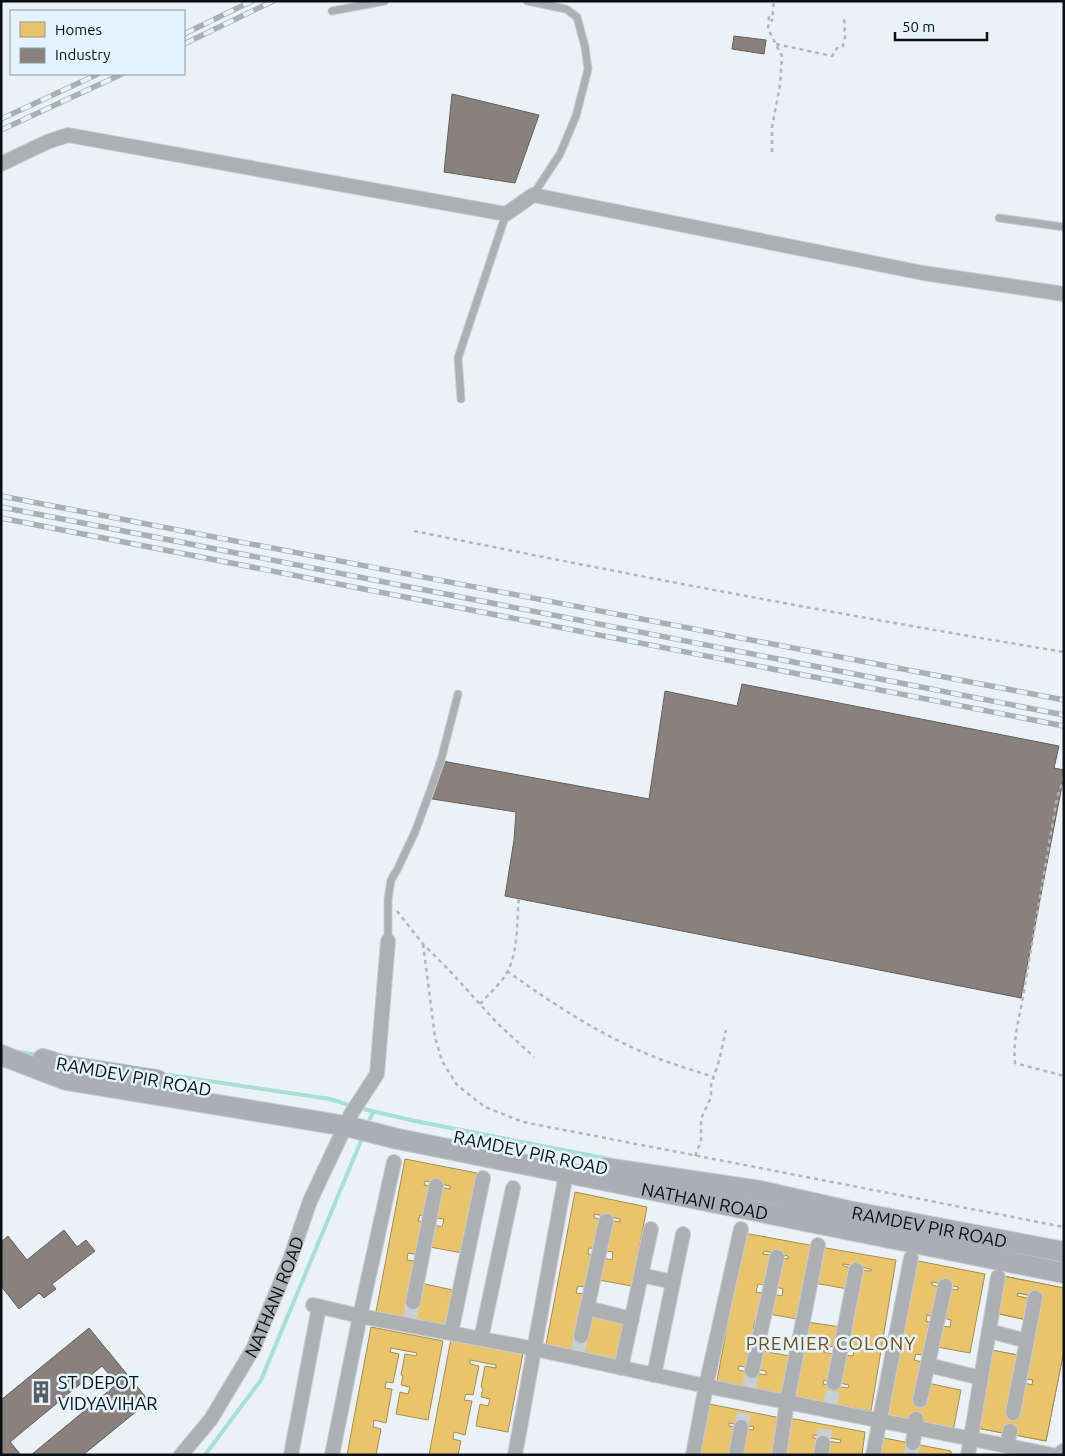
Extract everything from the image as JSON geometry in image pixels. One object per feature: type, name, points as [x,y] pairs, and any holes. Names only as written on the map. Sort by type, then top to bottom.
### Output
[{"type":"street","points":[[1,164],[47,142],[68,135],[506,214],[533,195],[923,273],[1064,294]]},
{"type":"street","points":[[361,1123],[377,1074],[388,941]]},
{"type":"street","name":"RAMDEV PIR ROAD","points":[[1,1044],[62,1065],[361,1123]]},
{"type":"street","name":"NATHANI ROAD","points":[[1,1055],[66,1080],[361,1123],[398,1139],[1064,1273]]},
{"type":"street","name":"NATHANI ROAD","points":[[181,1455],[211,1419],[253,1349],[289,1262],[310,1201],[361,1123]]},
{"type":"street","points":[[332,1455],[394,1162]]},
{"type":"street","name":"RAMDEV PIR ROAD","points":[[566,1173],[595,1166],[749,1190],[916,1242],[1064,1252]]},
{"type":"street","points":[[515,1455],[566,1173]]},
{"type":"street","points":[[451,1333],[483,1178]]},
{"type":"street","points":[[412,1302],[436,1186]]},
{"type":"street","points":[[481,1339],[513,1188]]},
{"type":"street","points":[[745,1210],[749,1190]]},
{"type":"street","points":[[581,1336],[606,1221]]},
{"type":"street","points":[[621,1368],[651,1229]]},
{"type":"street","points":[[693,1455],[706,1386],[741,1229]]},
{"type":"street","points":[[654,1375],[683,1234]]},
{"type":"street","points":[[873,1455],[916,1242]]},
{"type":"street","points":[[779,1455],[787,1402],[818,1245]]},
{"type":"street","points":[[752,1372],[777,1257]]},
{"type":"street","points":[[834,1383],[856,1270]]},
{"type":"street","points":[[641,1275],[673,1282]]},
{"type":"street","points":[[968,1455],[998,1277]]},
{"type":"street","points":[[920,1400],[945,1286]]},
{"type":"street","points":[[1013,1413],[1035,1298]]},
{"type":"street","points":[[290,1455],[316,1306],[360,1316],[410,1322],[481,1339],[577,1355],[621,1368],[706,1386],[747,1397],[787,1402],[829,1413],[880,1420],[916,1422],[970,1438],[1053,1455]]},
{"type":"street","points":[[587,1308],[632,1318]]},
{"type":"street","points":[[989,1331],[1027,1340]]},
{"type":"street","points":[[928,1365],[981,1378]]},
{"type":"street","points":[[913,1443],[916,1422]]},
{"type":"street","points":[[736,1455],[742,1427]]},
{"type":"street","points":[[1007,1445],[1010,1431]]},
{"type":"lane","points":[[332,11],[385,1]]},
{"type":"lane","points":[[527,1],[566,9],[577,18],[585,47],[588,69],[576,116],[560,154],[533,195]]},
{"type":"lane","points":[[461,399],[458,358],[506,214]]},
{"type":"lane","points":[[999,218],[1064,227]]},
{"type":"lane","points":[[388,941],[390,880],[398,870],[428,797],[441,760],[458,694]]},
{"type":"path","points":[[772,152],[772,127],[782,74],[782,56],[768,29],[770,16],[772,21],[774,1]]},
{"type":"path","points":[[776,44],[832,56],[838,47],[843,46],[846,37],[844,16]]},
{"type":"path","points":[[414,531],[637,576],[942,632],[1064,652]]},
{"type":"path","points":[[1064,777],[1058,798],[1013,1048],[1015,1063],[1064,1076]]},
{"type":"path","points":[[480,1004],[501,981],[516,950],[516,920],[519,897]]},
{"type":"path","points":[[388,899],[423,944],[497,1023],[534,1058]]},
{"type":"path","points":[[423,944],[435,1037],[442,1061],[457,1086],[485,1107],[523,1122],[1064,1227]]},
{"type":"path","points":[[507,971],[551,1002],[606,1034],[653,1056],[713,1077]]},
{"type":"path","points":[[695,1156],[702,1140],[701,1119],[710,1096],[711,1085],[719,1062],[726,1030]]},
{"type":"building: Homes","points":[[405,1159],[477,1173],[462,1253],[430,1247],[434,1225],[442,1227],[444,1219],[435,1218],[439,1187],[450,1189],[450,1186],[425,1181],[424,1185],[433,1186],[427,1216],[420,1215],[418,1221],[426,1222],[419,1255],[408,1253],[407,1260],[415,1261],[420,1283],[453,1290],[445,1330],[415,1325],[416,1319],[404,1316],[403,1322],[375,1317]]},
{"type":"building: Homes","points":[[575,1192],[647,1207],[632,1286],[599,1280],[604,1258],[612,1260],[613,1252],[605,1251],[609,1220],[620,1222],[620,1219],[594,1214],[594,1218],[602,1219],[597,1249],[589,1248],[588,1254],[595,1255],[589,1288],[578,1286],[576,1293],[585,1294],[589,1316],[623,1323],[615,1363],[585,1358],[586,1352],[574,1349],[572,1355],[545,1350]]},
{"type":"building: Homes","points":[[744,1233],[815,1246],[802,1320],[769,1314],[773,1294],[782,1296],[783,1289],[776,1287],[778,1257],[788,1259],[788,1256],[764,1251],[763,1254],[771,1255],[765,1285],[758,1284],[756,1292],[762,1293],[757,1321],[755,1320],[753,1329],[758,1330],[751,1368],[739,1366],[738,1370],[766,1375],[766,1371],[759,1370],[763,1351],[795,1357],[788,1395],[717,1381]]},
{"type":"building: Homes","points":[[820,1247],[896,1260],[871,1411],[795,1398],[807,1322],[841,1327],[838,1348],[825,1345],[824,1352],[837,1355],[832,1382],[824,1380],[823,1384],[848,1388],[849,1385],[839,1383],[844,1355],[853,1356],[854,1350],[843,1349],[860,1270],[871,1271],[871,1269],[843,1264],[843,1266],[851,1268],[848,1289],[814,1283]]},
{"type":"building: Homes","points":[[913,1260],[985,1274],[970,1353],[937,1347],[942,1326],[950,1327],[951,1320],[943,1318],[947,1288],[958,1290],[958,1287],[932,1282],[932,1285],[940,1287],[935,1317],[927,1315],[926,1321],[933,1323],[927,1356],[916,1354],[914,1360],[922,1362],[927,1383],[961,1390],[953,1431],[923,1425],[924,1419],[911,1417],[910,1422],[883,1417]]},
{"type":"building: Homes","points":[[1003,1276],[1064,1288],[1064,1350],[1046,1441],[1015,1435],[1016,1431],[1004,1429],[1003,1433],[977,1428],[991,1350],[1018,1355],[1006,1414],[1017,1416],[1024,1383],[1032,1385],[1033,1380],[1022,1378],[1038,1297],[1018,1293],[1017,1296],[1031,1299],[1027,1320],[995,1313]]},
{"type":"building: Homes","points":[[1003,1276],[1064,1288],[1064,1350],[1046,1441],[1015,1435],[1016,1431],[1004,1429],[1003,1433],[977,1428],[991,1350],[1018,1355],[1006,1414],[1017,1416],[1024,1383],[1032,1385],[1033,1380],[1022,1378],[1038,1297],[1018,1293],[1017,1296],[1031,1299],[1027,1320],[995,1313]]},
{"type":"building: Homes","points":[[371,1327],[443,1341],[428,1420],[396,1414],[400,1392],[408,1394],[410,1387],[401,1385],[405,1354],[416,1356],[417,1353],[391,1348],[390,1352],[399,1354],[393,1383],[386,1382],[385,1388],[392,1389],[386,1423],[374,1420],[373,1427],[381,1429],[376,1455],[347,1455]]},
{"type":"building: Homes","points":[[451,1339],[523,1353],[508,1432],[476,1426],[480,1404],[488,1406],[490,1399],[481,1397],[485,1366],[496,1368],[496,1365],[470,1360],[470,1364],[479,1366],[473,1395],[466,1394],[464,1400],[472,1401],[465,1435],[454,1432],[453,1439],[461,1441],[458,1455],[429,1455]]},
{"type":"building: Homes","points":[[709,1404],[781,1418],[774,1455],[742,1455],[743,1428],[753,1430],[754,1427],[729,1423],[729,1426],[736,1427],[731,1455],[700,1455]]},
{"type":"building: Homes","points":[[789,1418],[865,1432],[862,1455],[827,1455],[829,1441],[840,1443],[841,1440],[813,1435],[813,1438],[821,1439],[819,1455],[783,1455]]},
{"type":"building: Homes","points":[[879,1437],[951,1451],[951,1455],[876,1455]]},
{"type":"building: Industry","points":[[734,36],[766,40],[764,54],[732,49]]},
{"type":"building: Industry","points":[[452,94],[539,115],[515,183],[444,172]]},
{"type":"building: Industry","points":[[742,684],[1059,746],[1054,768],[1064,770],[1064,775],[1021,998],[505,896],[514,840],[516,812],[426,798],[437,760],[649,799],[665,691],[737,706]]},
{"type":"building: Industry","points":[[64,1230],[77,1247],[86,1240],[95,1251],[52,1284],[56,1289],[44,1298],[39,1293],[19,1309],[1,1286],[1,1242],[8,1236],[27,1260]]},
{"type":"building: Industry","name":"ST DEPOT VIDYAVIHAR","points":[[89,1328],[149,1401],[83,1455],[31,1455],[117,1384],[102,1366],[10,1442],[21,1455],[1,1455],[1,1400]]},
{"type":"waterway","points":[[18,1052],[38,1055]]},
{"type":"waterway","points":[[162,1074],[330,1099],[352,1106]]},
{"type":"waterway","points":[[359,1108],[415,1121],[609,1159]]},
{"type":"waterway","points":[[367,1125],[373,1112]]},
{"type":"waterway","points":[[205,1455],[261,1380],[363,1136]]},
{"type":"tunnel","points":[[410,1319],[413,1302]]},
{"type":"tunnel","points":[[578,1352],[581,1336]]},
{"type":"tunnel","points":[[749,1389],[752,1371]]},
{"type":"tunnel","points":[[830,1405],[834,1383]]},
{"type":"tunnel","points":[[741,1427],[745,1408]]},
{"type":"tunnel","points":[[823,1443],[826,1424]]},
{"type":"tunnel","points":[[911,1455],[913,1443]]},
{"type":"railway","points":[[185,34],[252,1]]},
{"type":"railway","points":[[185,44],[273,1]]},
{"type":"railway","points":[[1,119],[96,75]]},
{"type":"railway","points":[[1,130],[120,75]]},
{"type":"railway","points":[[1,496],[1064,700]]},
{"type":"railway","points":[[1,507],[1064,715]]},
{"type":"railway","points":[[1,518],[1064,726]]},
{"type":"place","name":"ST DEPOT VIDYAVIHAR","points":[[41,1392]]},
{"type":"district","name":"PREMIER COLONY","points":[[831,1343]]}]
